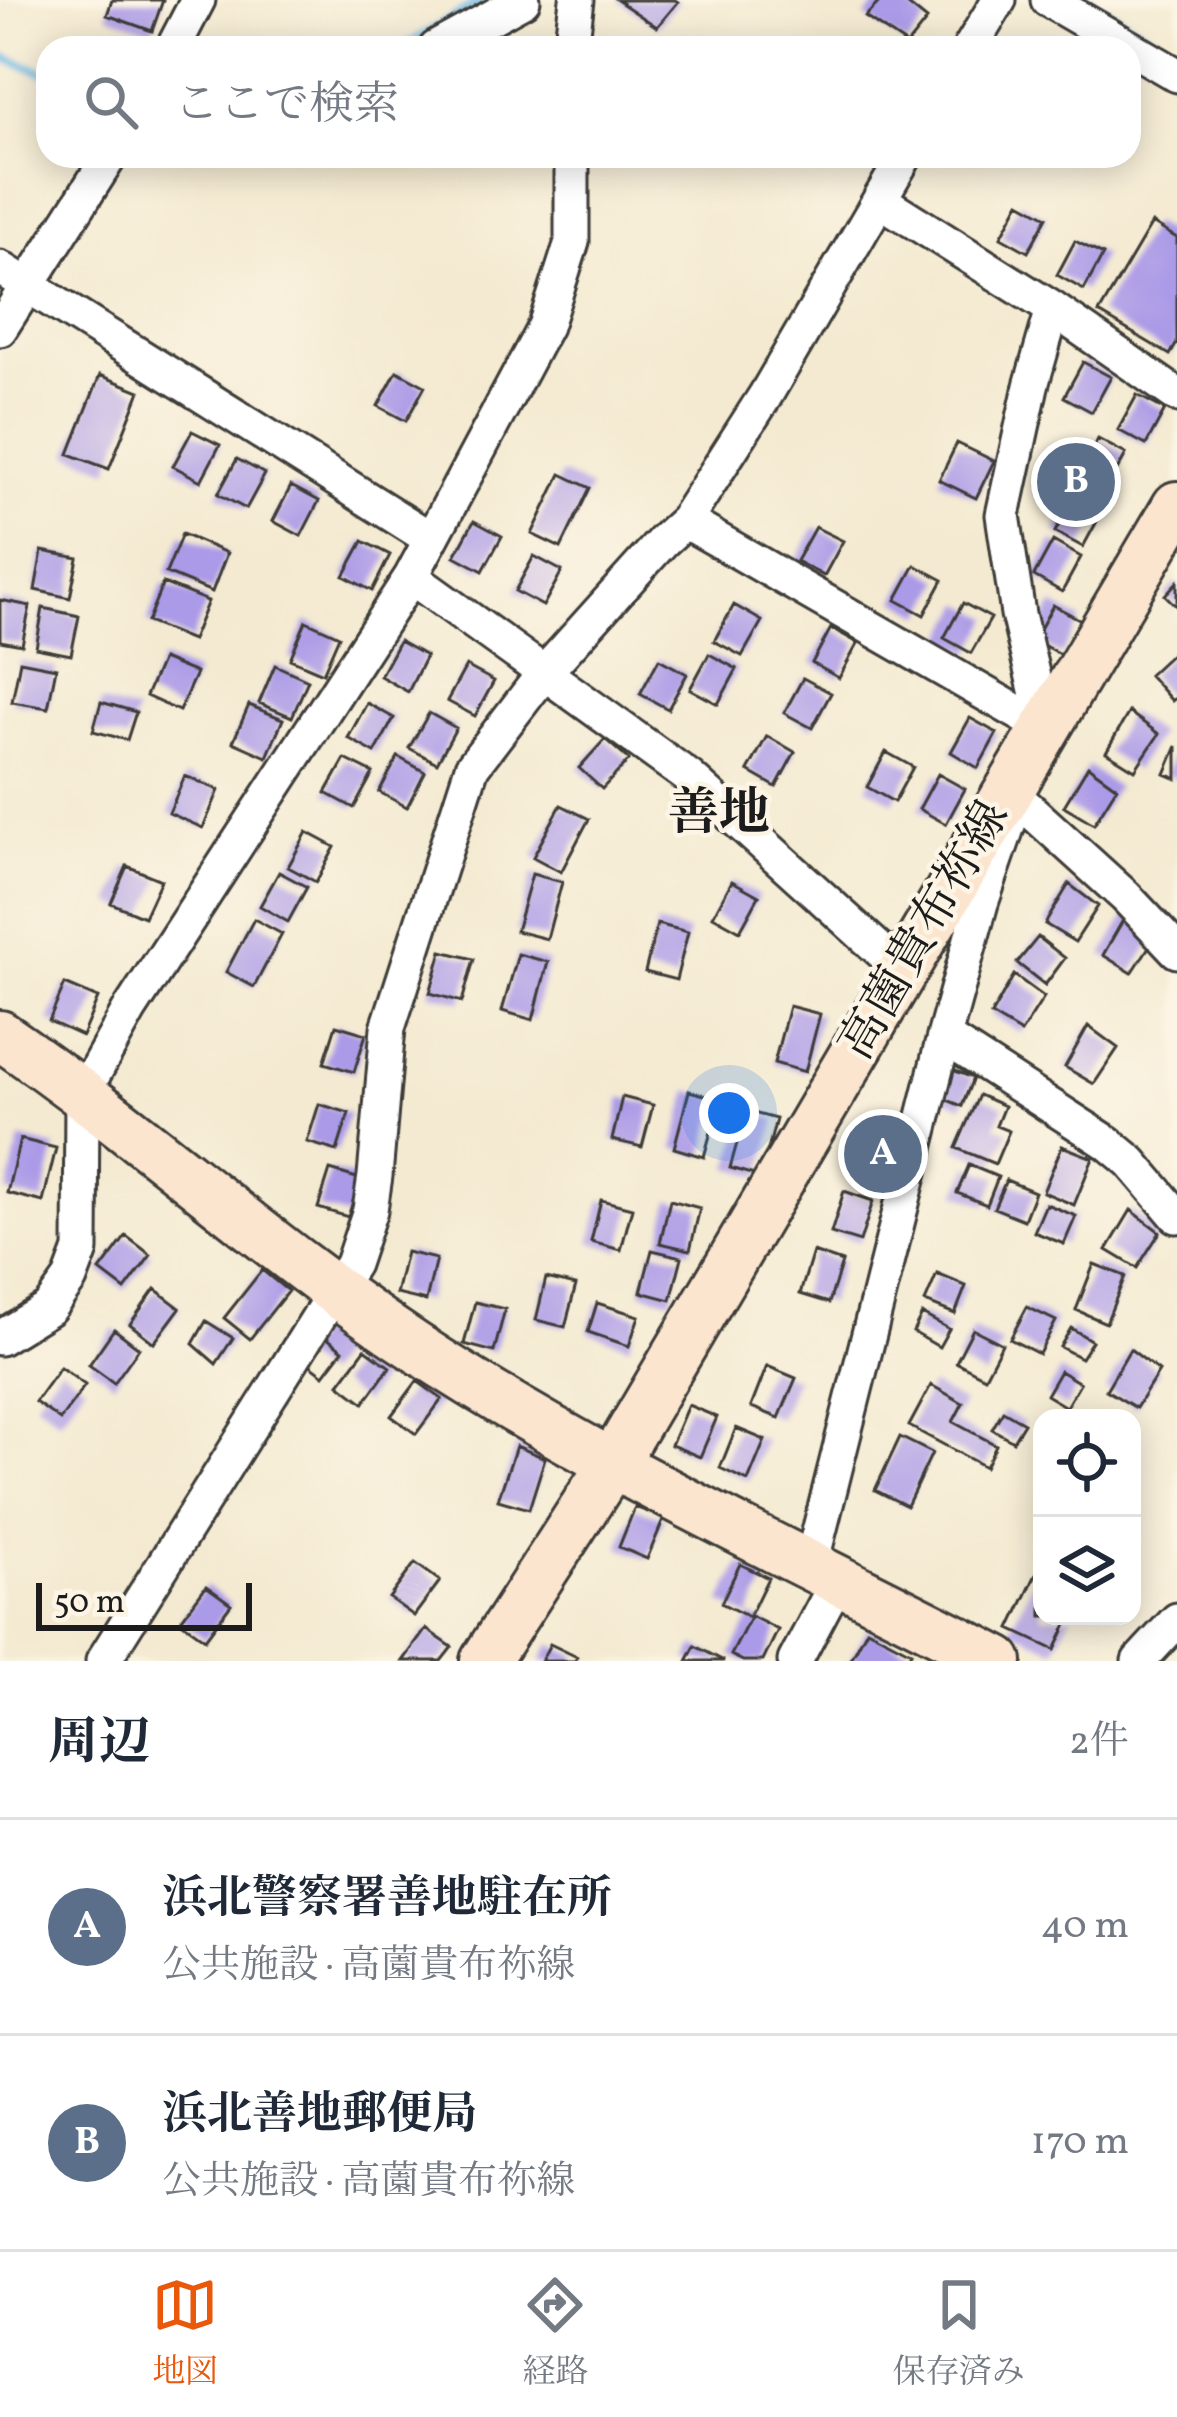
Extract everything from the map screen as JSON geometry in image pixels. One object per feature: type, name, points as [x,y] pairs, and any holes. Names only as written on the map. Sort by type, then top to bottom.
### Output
[{"type":"main road","name":"高薗貴布祢線","points":[[484,1661],[611,1466],[1045,728],[1174,519]]},
{"type":"main road","points":[[0,1035],[336,1293],[416,1348],[611,1466],[998,1661]]},
{"type":"street","points":[[179,36],[198,0]]},
{"type":"street","points":[[458,36],[523,0]]},
{"type":"street","points":[[573,36],[578,0]]},
{"type":"street","points":[[977,36],[999,0]]},
{"type":"street","points":[[1048,0],[1110,36]]},
{"type":"street","points":[[1141,54],[1177,75]]},
{"type":"street","points":[[0,329],[14,276],[100,168]]},
{"type":"street","points":[[0,1338],[49,1308],[70,1279],[81,1250],[82,1095],[142,991],[411,577],[545,326],[572,242],[572,168]]},
{"type":"street","points":[[103,1661],[352,1264],[370,1210],[388,1028],[472,766],[544,673],[685,521],[765,396],[897,168]]},
{"type":"street","points":[[880,200],[1177,395]]},
{"type":"street","points":[[14,276],[431,539]]},
{"type":"street","points":[[795,1661],[825,1571],[944,1037],[981,904],[1045,728],[1018,614],[1003,515],[1030,386],[1053,310]]},
{"type":"street","points":[[685,521],[1045,728]]},
{"type":"street","points":[[411,577],[689,777],[903,971]]},
{"type":"street","points":[[1017,798],[1126,897],[1177,951]]},
{"type":"street","points":[[944,1037],[1108,1143],[1131,1162],[1177,1216]]},
{"type":"street","points":[[1139,1661],[1177,1620]]},
{"type":"building","points":[[112,0],[163,0],[152,31],[107,15]]},
{"type":"building","points":[[617,0],[675,0],[678,2],[657,27]]},
{"type":"building","points":[[881,0],[902,0],[927,20],[914,36],[894,36],[865,17]]},
{"type":"building","points":[[1020,202],[1047,217],[1028,252],[1001,237]]},
{"type":"building","points":[[1152,223],[1177,238],[1177,343],[1170,355],[1099,313]]},
{"type":"building","points":[[1075,241],[1103,255],[1084,290],[1057,275]]},
{"type":"building","points":[[1083,362],[1111,377],[1092,412],[1064,397]]},
{"type":"building","points":[[397,371],[425,386],[406,421],[378,406]]},
{"type":"building","points":[[100,375],[140,391],[109,469],[69,454]]},
{"type":"building","points":[[1137,395],[1165,410],[1146,445],[1118,430]]},
{"type":"building","points":[[192,431],[220,445],[201,481],[173,466]]},
{"type":"building","points":[[1098,439],[1126,454],[1107,489],[1080,474]]},
{"type":"building","points":[[957,443],[994,461],[976,498],[939,480]]},
{"type":"building","points":[[237,459],[265,474],[246,509],[218,494]]},
{"type":"building","points":[[561,474],[590,488],[561,548],[532,534]]},
{"type":"building","points":[[291,486],[319,501],[301,536],[273,521]]},
{"type":"building","points":[[1074,497],[1102,512],[1083,547],[1055,532]]},
{"type":"building","points":[[474,521],[502,536],[483,571],[455,556]]},
{"type":"building","points":[[815,527],[843,541],[824,576],[796,561]]},
{"type":"building","points":[[182,534],[227,553],[212,592],[166,573]]},
{"type":"building","points":[[363,541],[390,555],[372,591],[344,576]]},
{"type":"building","points":[[1053,541],[1081,557],[1062,592],[1034,576]]},
{"type":"building","points":[[42,551],[78,558],[70,598],[35,590]]},
{"type":"building","points":[[534,556],[562,571],[543,606],[515,591]]},
{"type":"building","points":[[915,565],[943,580],[924,615],[896,600]]},
{"type":"building","points":[[1177,582],[1177,607],[1165,595]]},
{"type":"building","points":[[163,583],[208,601],[192,640],[147,622]]},
{"type":"building","points":[[0,600],[30,606],[22,645],[0,641]]},
{"type":"building","points":[[963,603],[991,618],[971,653],[944,638]]},
{"type":"building","points":[[734,605],[762,621],[742,656],[714,641]]},
{"type":"building","points":[[1053,605],[1081,620],[1061,655],[1034,640]]},
{"type":"building","points":[[43,608],[79,616],[71,655],[36,648]]},
{"type":"building","points":[[306,621],[339,636],[323,673],[290,659]]},
{"type":"building","points":[[831,628],[858,643],[839,678],[812,663]]},
{"type":"building","points":[[399,641],[426,656],[408,692],[380,676]]},
{"type":"building","points":[[1177,649],[1177,697],[1172,701],[1149,675]]},
{"type":"building","points":[[709,654],[737,669],[718,704],[690,689]]},
{"type":"building","points":[[162,659],[196,673],[179,711],[146,696]]},
{"type":"building","points":[[659,659],[687,674],[668,709],[640,694]]},
{"type":"building","points":[[20,661],[56,668],[48,708],[12,702]]},
{"type":"building","points":[[275,665],[308,680],[292,717],[259,703]]},
{"type":"building","points":[[466,666],[494,681],[475,716],[447,701]]},
{"type":"building","points":[[803,678],[831,693],[812,728],[784,713]]},
{"type":"building","points":[[101,702],[136,712],[127,740],[93,731]]},
{"type":"building","points":[[367,703],[394,718],[375,753],[348,738]]},
{"type":"building","points":[[249,705],[283,719],[267,757],[233,742]]},
{"type":"building","points":[[1129,712],[1159,734],[1135,770],[1106,752]]},
{"type":"building","points":[[429,713],[456,728],[437,763],[409,748]]},
{"type":"building","points":[[970,718],[997,733],[978,768],[951,752]]},
{"type":"building","points":[[767,736],[795,752],[776,787],[748,771]]},
{"type":"building","points":[[605,739],[629,760],[602,789],[579,768]]},
{"type":"building","points":[[1177,746],[1177,779],[1165,774]]},
{"type":"building","points":[[886,752],[913,767],[894,802],[867,787]]},
{"type":"building","points":[[398,757],[425,772],[407,807],[379,792]]},
{"type":"building","points":[[345,759],[373,773],[354,808],[326,793]]},
{"type":"building","points":[[1088,766],[1117,787],[1094,824],[1064,806]]},
{"type":"building","points":[[938,774],[965,789],[946,824],[919,809]]},
{"type":"building","points":[[185,776],[219,790],[203,828],[169,813]]},
{"type":"building","points":[[561,805],[589,819],[561,872],[533,857]]},
{"type":"building","points":[[307,832],[335,847],[316,882],[288,867]]},
{"type":"building","points":[[127,866],[161,880],[144,917],[111,903]]},
{"type":"building","points":[[279,872],[307,887],[288,922],[260,906]]},
{"type":"building","points":[[532,874],[562,882],[547,939],[516,931]]},
{"type":"building","points":[[732,881],[759,896],[740,931],[713,916]]},
{"type":"building","points":[[1069,884],[1098,906],[1075,942],[1045,924]]},
{"type":"building","points":[[1126,915],[1156,936],[1132,973],[1103,955]]},
{"type":"building","points":[[254,919],[282,934],[254,987],[226,972]]},
{"type":"building","points":[[657,924],[688,932],[676,980],[645,972]]},
{"type":"building","points":[[1038,937],[1065,958],[1045,985],[1017,963]]},
{"type":"building","points":[[442,951],[474,959],[462,1002],[430,993]]},
{"type":"building","points":[[518,954],[548,962],[533,1020],[502,1011]]},
{"type":"building","points":[[1014,975],[1044,997],[1021,1033],[991,1015]]},
{"type":"building","points":[[65,984],[98,998],[82,1036],[49,1021]]},
{"type":"building","points":[[789,1006],[820,1014],[805,1072],[774,1063]]},
{"type":"building","points":[[336,1025],[366,1034],[354,1072],[324,1063]]},
{"type":"building","points":[[1088,1026],[1118,1048],[1094,1084],[1065,1067]]},
{"type":"building","points":[[943,1066],[973,1078],[962,1106],[932,1094]]},
{"type":"building","points":[[689,1091],[720,1099],[704,1157],[674,1148]]},
{"type":"building","points":[[979,1095],[1004,1106],[996,1126],[1009,1131],[995,1164],[956,1148]]},
{"type":"building","points":[[622,1097],[653,1105],[642,1147],[612,1140]]},
{"type":"building","points":[[319,1104],[349,1113],[337,1151],[307,1142]]},
{"type":"building","points":[[746,1111],[776,1119],[761,1177],[730,1168]]},
{"type":"building","points":[[862,1123],[891,1132],[878,1173],[849,1164]]},
{"type":"building","points":[[20,1139],[56,1148],[43,1202],[7,1193]]},
{"type":"building","points":[[1062,1146],[1093,1158],[1074,1205],[1043,1192]]},
{"type":"building","points":[[969,1165],[998,1177],[987,1205],[957,1193]]},
{"type":"building","points":[[330,1170],[360,1179],[348,1217],[318,1208]]},
{"type":"building","points":[[1006,1180],[1035,1192],[1024,1220],[994,1208]]},
{"type":"building","points":[[844,1191],[873,1201],[860,1242],[831,1233]]},
{"type":"building","points":[[601,1200],[632,1208],[621,1250],[591,1242]]},
{"type":"building","points":[[670,1200],[700,1208],[690,1250],[660,1243]]},
{"type":"building","points":[[1046,1204],[1076,1216],[1064,1244],[1034,1232]]},
{"type":"building","points":[[1131,1210],[1160,1232],[1137,1268],[1107,1250]]},
{"type":"building","points":[[126,1236],[151,1255],[125,1290],[100,1271]]},
{"type":"building","points":[[652,1250],[682,1257],[671,1300],[641,1292]]},
{"type":"building","points":[[406,1252],[436,1259],[426,1301],[396,1294]]},
{"type":"building","points":[[813,1252],[842,1262],[829,1303],[800,1294]]},
{"type":"building","points":[[1094,1264],[1125,1276],[1106,1323],[1076,1310]]},
{"type":"building","points":[[262,1270],[288,1291],[250,1339],[224,1318]]},
{"type":"building","points":[[937,1274],[966,1286],[955,1314],[925,1302]]},
{"type":"building","points":[[546,1278],[576,1285],[565,1327],[536,1320]]},
{"type":"building","points":[[155,1289],[180,1308],[154,1343],[130,1324]]},
{"type":"building","points":[[475,1302],[505,1309],[494,1352],[464,1344]]},
{"type":"building","points":[[597,1303],[639,1316],[629,1346],[588,1332]]},
{"type":"building","points":[[1027,1307],[1056,1321],[1039,1354],[1010,1339]]},
{"type":"building","points":[[922,1314],[949,1329],[939,1347],[913,1332]]},
{"type":"building","points":[[206,1321],[233,1338],[216,1364],[193,1344]]},
{"type":"building","points":[[1071,1328],[1092,1341],[1081,1358],[1060,1347]]},
{"type":"building","points":[[114,1329],[139,1348],[114,1383],[89,1365]]},
{"type":"building","points":[[973,1329],[1002,1344],[985,1377],[956,1362]]},
{"type":"building","points":[[319,1332],[343,1350],[324,1375],[300,1357]]},
{"type":"building","points":[[365,1349],[390,1367],[364,1403],[339,1384]]},
{"type":"building","points":[[1130,1349],[1159,1371],[1136,1408],[1106,1390]]},
{"type":"building","points":[[767,1366],[796,1378],[779,1418],[751,1407]]},
{"type":"building","points":[[60,1367],[85,1385],[60,1420],[35,1402]]},
{"type":"building","points":[[1060,1371],[1080,1383],[1066,1407],[1046,1395]]},
{"type":"building","points":[[417,1381],[442,1399],[416,1434],[391,1416]]},
{"type":"building","points":[[931,1385],[963,1403],[953,1422],[996,1445],[985,1467],[909,1426]]},
{"type":"building","points":[[688,1405],[717,1417],[700,1457],[671,1445]]},
{"type":"building","points":[[1003,1411],[1024,1423],[1013,1441],[992,1429]]},
{"type":"building","points":[[736,1428],[765,1440],[748,1481],[720,1468]]},
{"type":"building","points":[[900,1437],[932,1453],[907,1506],[875,1490]]},
{"type":"building","points":[[516,1446],[545,1458],[529,1509],[498,1500]]},
{"type":"building","points":[[635,1507],[664,1518],[647,1559],[619,1547]]},
{"type":"building","points":[[415,1563],[440,1581],[414,1616],[389,1598]]},
{"type":"building","points":[[740,1564],[768,1578],[749,1617],[721,1603]]},
{"type":"building","points":[[1033,1581],[1033,1625],[1067,1625],[1055,1650],[1010,1629]]},
{"type":"building","points":[[206,1586],[231,1604],[205,1639],[180,1621]]},
{"type":"building","points":[[751,1616],[778,1630],[763,1661],[743,1661],[731,1655]]},
{"type":"building","points":[[426,1629],[452,1647],[441,1661],[403,1661]]},
{"type":"building","points":[[867,1629],[911,1652],[906,1661],[850,1661]]},
{"type":"building","points":[[550,1644],[577,1657],[575,1661],[541,1661]]},
{"type":"building","points":[[695,1646],[724,1661],[687,1661]]},
{"type":"waterway","points":[[422,36],[483,0]]},
{"type":"waterway","points":[[1089,0],[1177,53]]},
{"type":"waterway","points":[[0,56],[36,70]]},
{"type":"place","name":"浜北善地郵便局","points":[[1076,482]]},
{"type":"place","name":"浜北警察署善地駐在所","points":[[883,1154]]},
{"type":"district","name":"善地","points":[[719,815]]}]
